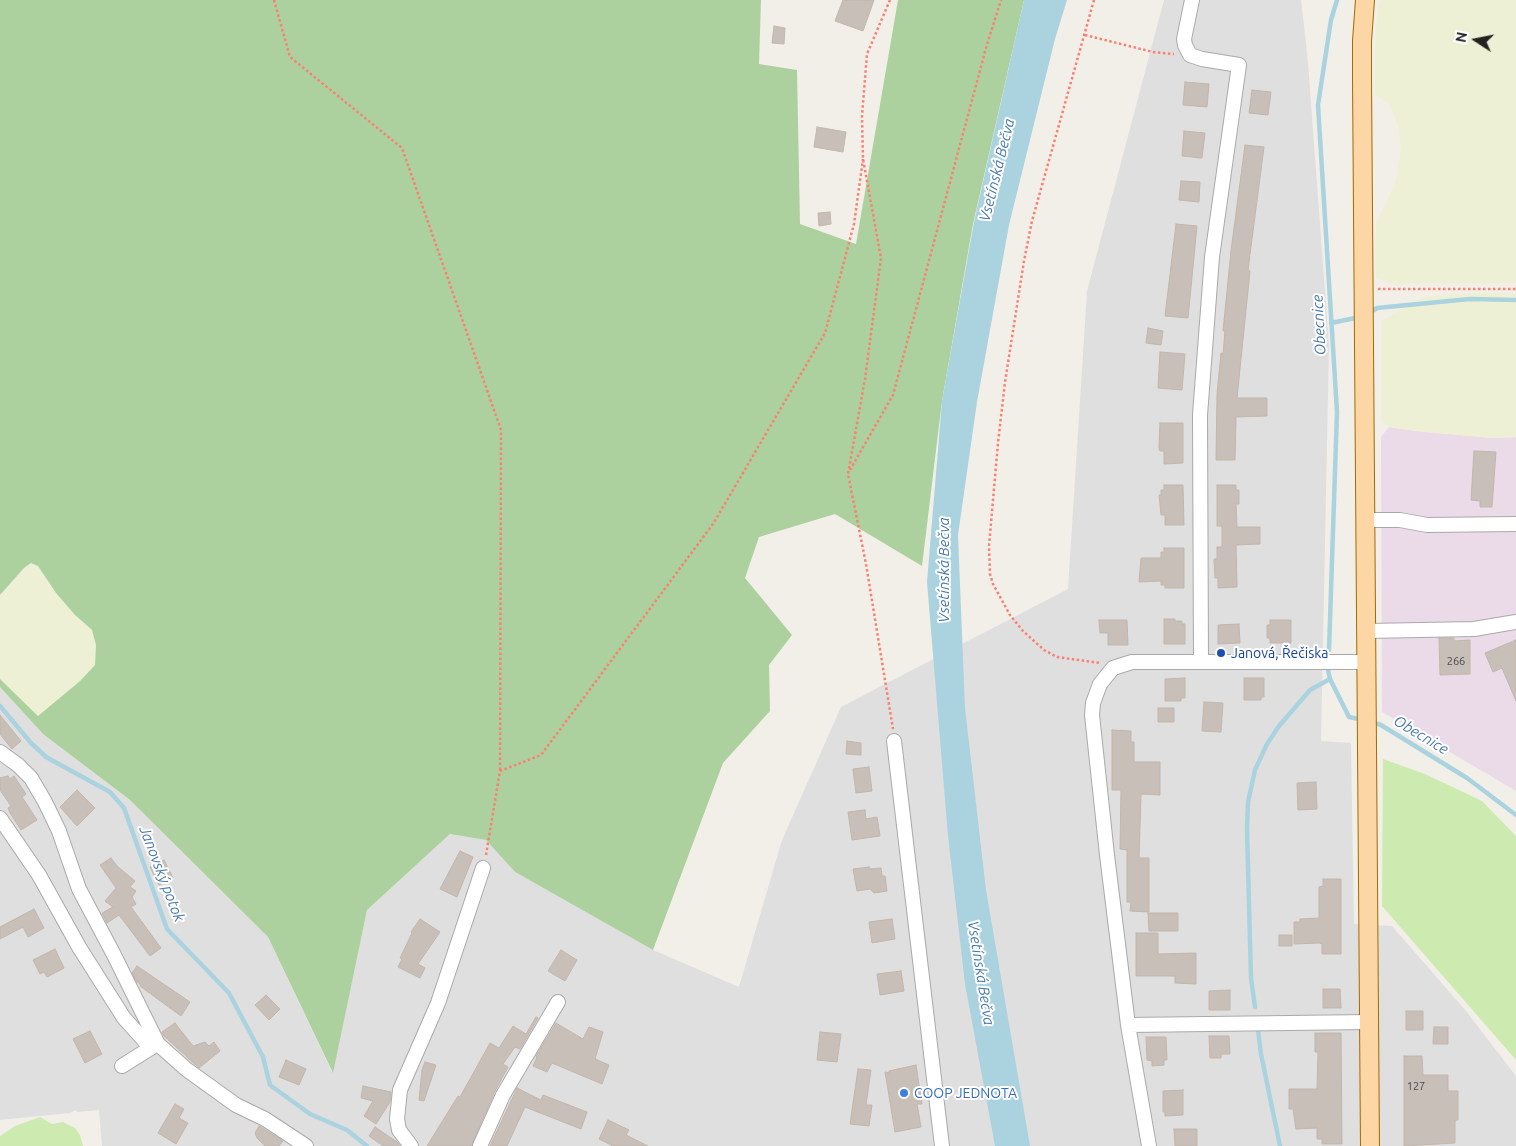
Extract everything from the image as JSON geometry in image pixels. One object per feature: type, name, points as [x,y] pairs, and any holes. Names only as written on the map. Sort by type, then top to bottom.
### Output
[{"type":"main road","points":[[1365,0],[1362,50],[1370,1146]]},
{"type":"street","points":[[1192,0],[1184,32],[1187,51],[1195,57],[1239,65],[1212,257],[1200,415],[1202,662]]},
{"type":"street","points":[[1366,520],[1400,520],[1427,525],[1516,524]]},
{"type":"street","points":[[1367,631],[1474,630],[1516,622]]},
{"type":"street","points":[[1150,1146],[1128,1025],[1106,855],[1092,715],[1093,702],[1100,684],[1113,668],[1132,662],[1367,662]]},
{"type":"street","points":[[894,741],[942,1146]]},
{"type":"street","points":[[0,752],[18,765],[31,778],[45,802],[58,831],[78,889],[114,955],[154,1046]]},
{"type":"street","points":[[0,818],[39,875],[79,948],[124,1018],[154,1046],[236,1105],[265,1119],[306,1146]]},
{"type":"street","points":[[411,1146],[399,1130],[397,1119],[400,1090],[438,1003],[483,868]]},
{"type":"street","points":[[480,1146],[503,1095],[558,1002]]},
{"type":"street","points":[[1128,1025],[1370,1022]]},
{"type":"street","points":[[122,1066],[154,1046]]},
{"type":"path","points":[[274,0],[290,57],[402,148],[501,430],[500,771],[483,868]]},
{"type":"path","points":[[890,0],[867,54],[862,116],[863,159],[881,258],[865,379],[848,474],[866,564],[894,741]]},
{"type":"path","points":[[848,474],[893,396],[1000,0]]},
{"type":"path","points":[[1094,0],[1032,221],[1014,311],[998,443],[989,546],[990,574],[997,593],[1010,615],[1035,643],[1057,657],[1099,663],[1113,668]]},
{"type":"path","points":[[1085,35],[1153,52],[1172,54],[1187,51]]},
{"type":"path","points":[[500,771],[541,755],[713,524],[825,333],[854,224],[863,159]]},
{"type":"path","points":[[1365,289],[1516,289]]},
{"type":"shaded area","points":[[1164,0],[1301,0],[1308,62],[1329,346],[1321,741],[1351,743],[1354,924],[1392,926],[1466,1011],[1516,1076],[1516,1146],[102,1146],[99,1110],[77,1112],[76,1110],[70,1113],[0,1120],[0,687],[43,734],[130,800],[268,937],[332,1072],[367,910],[450,834],[486,840],[515,872],[653,950],[739,987],[782,840],[841,707],[1068,589],[1087,291]]},
{"type":"shaded area","points":[[1389,427],[1493,438],[1516,437],[1516,791],[1382,712],[1381,437]]},
{"type":"green space","points":[[0,0],[761,0],[759,64],[797,70],[800,224],[856,244],[898,0],[1024,0],[973,224],[942,401],[922,566],[835,514],[759,537],[745,578],[792,635],[769,665],[770,711],[723,763],[653,950],[515,872],[486,840],[450,834],[367,910],[333,1073],[268,937],[130,800],[43,734],[0,687],[0,679],[38,716],[80,681],[95,665],[96,645],[92,630],[75,615],[56,593],[38,566],[31,563],[24,568],[0,595]]},
{"type":"green space","points":[[1380,0],[1516,0],[1516,283],[1394,284],[1376,278],[1376,223],[1395,183],[1401,148],[1398,125],[1389,104],[1375,95],[1377,13]]},
{"type":"green space","points":[[1476,293],[1516,294],[1516,437],[1493,438],[1416,431],[1389,427],[1381,422],[1381,321],[1414,301],[1430,296]]},
{"type":"green space","points":[[31,563],[39,566],[56,593],[75,615],[92,630],[96,645],[95,665],[80,681],[38,716],[0,679],[0,595],[24,568]]},
{"type":"green space","points":[[1383,759],[1425,774],[1482,801],[1516,836],[1516,1060],[1382,906]]},
{"type":"green space","points":[[40,1117],[52,1124],[63,1122],[75,1128],[80,1135],[83,1146],[0,1146],[0,1136],[15,1126]]},
{"type":"water","name":"Vsetínská Bečva","points":[[1024,0],[1067,0],[1055,39],[1009,225],[977,402],[958,535],[965,708],[986,890],[1030,1146],[995,1146],[965,984],[948,836],[927,582],[942,401],[974,222]]},
{"type":"building","points":[[843,0],[874,0],[863,31],[835,21]]},
{"type":"building","points":[[774,26],[785,28],[784,44],[772,43]]},
{"type":"building","points":[[1185,82],[1209,84],[1207,107],[1183,105]]},
{"type":"building","points":[[1252,90],[1271,92],[1268,115],[1249,113]]},
{"type":"building","points":[[817,127],[846,132],[843,152],[814,147]]},
{"type":"building","points":[[1184,131],[1205,133],[1202,158],[1182,156]]},
{"type":"building","points":[[1245,145],[1264,147],[1248,270],[1250,271],[1237,398],[1267,398],[1267,416],[1236,417],[1235,460],[1216,460],[1217,394],[1221,353],[1223,354],[1225,331],[1223,331],[1231,251]]},
{"type":"building","points":[[1181,181],[1200,182],[1199,202],[1179,200]]},
{"type":"building","points":[[830,212],[831,224],[819,226],[818,213]]},
{"type":"building","points":[[1176,224],[1197,226],[1188,318],[1165,316]]},
{"type":"building","points":[[1148,328],[1163,331],[1161,345],[1146,343]]},
{"type":"building","points":[[1160,352],[1185,354],[1182,390],[1158,388]]},
{"type":"building","points":[[1160,423],[1183,423],[1183,463],[1164,464],[1164,451],[1160,451],[1159,448]]},
{"type":"building","points":[[1474,451],[1496,452],[1492,507],[1480,507],[1480,501],[1471,500]]},
{"type":"building","points":[[1164,485],[1183,485],[1184,525],[1165,525],[1165,515],[1161,515],[1159,495],[1161,495],[1161,490],[1164,490]]},
{"type":"building","points":[[1217,485],[1236,485],[1236,490],[1239,490],[1239,504],[1236,504],[1237,527],[1260,527],[1260,544],[1236,545],[1237,587],[1218,588],[1218,578],[1215,578],[1214,559],[1217,559],[1217,547],[1222,547],[1222,526],[1217,526]]},
{"type":"building","points":[[1164,548],[1184,548],[1184,588],[1165,588],[1165,585],[1161,585],[1161,581],[1139,582],[1141,558],[1161,558],[1161,552],[1164,552]]},
{"type":"building","points":[[1164,619],[1175,619],[1175,621],[1182,621],[1182,624],[1185,624],[1185,644],[1164,644]]},
{"type":"building","points":[[1099,620],[1127,620],[1128,645],[1108,645],[1108,633],[1100,633]]},
{"type":"building","points":[[1270,620],[1291,620],[1291,643],[1270,643],[1270,638],[1267,638],[1267,625],[1270,625]]},
{"type":"building","points":[[1239,624],[1240,643],[1218,644],[1218,625]]},
{"type":"building","points":[[1439,638],[1454,638],[1454,641],[1470,640],[1470,674],[1440,675]]},
{"type":"building","points":[[1516,640],[1516,701],[1502,668],[1493,672],[1485,653]]},
{"type":"building","points":[[1185,678],[1185,698],[1181,698],[1181,701],[1165,701],[1165,679]]},
{"type":"building","points":[[1244,678],[1264,678],[1264,697],[1261,697],[1261,700],[1244,700]]},
{"type":"building","points":[[1204,702],[1223,703],[1221,732],[1202,731]]},
{"type":"building","points":[[1158,708],[1174,708],[1174,722],[1158,722]]},
{"type":"building","points":[[0,715],[21,741],[12,749],[0,734]]},
{"type":"building","points":[[1112,730],[1131,731],[1131,742],[1134,742],[1134,762],[1160,762],[1160,795],[1141,794],[1139,858],[1149,858],[1149,912],[1130,911],[1131,902],[1127,902],[1127,850],[1120,849],[1121,790],[1112,790]]},
{"type":"building","points":[[847,741],[861,743],[861,755],[846,754]]},
{"type":"building","points":[[869,767],[872,791],[856,793],[853,769]]},
{"type":"building","points":[[8,776],[10,779],[14,776],[26,794],[22,797],[37,820],[21,830],[10,813],[8,808],[11,806],[0,790],[0,778]]},
{"type":"building","points":[[1316,782],[1317,809],[1298,810],[1297,783]]},
{"type":"building","points":[[77,790],[95,808],[77,826],[60,807]]},
{"type":"building","points":[[865,810],[866,819],[877,817],[880,836],[852,840],[848,812]]},
{"type":"building","points":[[460,851],[473,857],[457,897],[440,889]]},
{"type":"building","points":[[111,858],[117,866],[135,881],[130,887],[136,891],[132,897],[136,904],[131,907],[161,948],[150,956],[119,915],[107,923],[102,913],[113,907],[105,901],[116,888],[100,865]]},
{"type":"building","points":[[164,860],[173,878],[159,885],[150,867]]},
{"type":"building","points":[[869,867],[870,869],[881,868],[882,876],[885,876],[887,891],[874,893],[870,889],[857,891],[853,869]]},
{"type":"building","points":[[1323,879],[1341,879],[1341,954],[1322,954],[1322,944],[1319,943],[1294,944],[1294,922],[1300,922],[1300,919],[1319,918],[1319,887],[1323,886]]},
{"type":"building","points":[[34,909],[44,928],[28,937],[23,927],[0,939],[0,927]]},
{"type":"building","points":[[1148,913],[1178,913],[1178,931],[1149,931]]},
{"type":"building","points":[[420,919],[440,932],[418,964],[425,968],[420,978],[398,967],[411,932]]},
{"type":"building","points":[[892,919],[895,939],[872,943],[869,922]]},
{"type":"building","points":[[1136,933],[1158,933],[1158,954],[1196,953],[1196,984],[1175,983],[1175,976],[1136,976]]},
{"type":"building","points":[[1279,935],[1292,935],[1292,946],[1279,946]]},
{"type":"building","points":[[55,949],[64,968],[47,977],[44,972],[40,974],[33,960]]},
{"type":"building","points":[[561,950],[577,960],[565,981],[548,971]]},
{"type":"building","points":[[137,966],[190,1002],[181,1016],[140,986],[132,973]]},
{"type":"building","points":[[901,971],[904,991],[880,995],[877,974]]},
{"type":"building","points":[[1323,989],[1340,989],[1341,1008],[1323,1008]]},
{"type":"building","points":[[1230,990],[1230,1010],[1209,1010],[1209,991]]},
{"type":"building","points":[[266,995],[280,1009],[269,1020],[255,1005]]},
{"type":"building","points":[[1406,1011],[1423,1011],[1423,1030],[1406,1030]]},
{"type":"building","points":[[536,1017],[538,1018],[520,1049],[515,1047],[503,1064],[508,1067],[495,1091],[471,1146],[427,1146],[458,1096],[460,1097],[490,1043],[499,1048],[513,1026],[526,1034]]},
{"type":"building","points":[[175,1023],[193,1046],[205,1042],[209,1046],[214,1042],[220,1051],[199,1068],[164,1036],[162,1032]]},
{"type":"building","points":[[556,1023],[583,1039],[589,1027],[603,1032],[595,1059],[609,1065],[602,1084],[552,1063],[547,1072],[533,1066],[536,1056]]},
{"type":"building","points":[[1434,1027],[1448,1027],[1448,1044],[1433,1044]]},
{"type":"building","points":[[90,1031],[102,1054],[85,1063],[73,1039]]},
{"type":"building","points":[[820,1032],[841,1034],[837,1062],[817,1060]]},
{"type":"building","points":[[1315,1033],[1341,1033],[1342,1144],[1322,1144],[1322,1139],[1317,1139],[1317,1128],[1296,1129],[1293,1109],[1289,1109],[1289,1089],[1317,1089],[1318,1052],[1315,1052]]},
{"type":"building","points":[[1209,1036],[1229,1036],[1230,1054],[1221,1054],[1221,1058],[1210,1058]]},
{"type":"building","points":[[1146,1037],[1166,1037],[1167,1060],[1164,1060],[1164,1065],[1152,1066],[1152,1061],[1147,1060]]},
{"type":"building","points":[[1404,1056],[1422,1056],[1423,1075],[1448,1075],[1448,1091],[1458,1091],[1458,1120],[1455,1120],[1455,1143],[1404,1146]]},
{"type":"building","points":[[286,1060],[306,1069],[299,1085],[279,1077]]},
{"type":"building","points":[[425,1062],[436,1065],[424,1101],[419,1100],[422,1070]]},
{"type":"building","name":"COOP JEDNOTA","points":[[916,1065],[922,1104],[917,1104],[921,1127],[895,1132],[885,1072],[889,1073],[889,1071]]},
{"type":"building","points":[[858,1069],[871,1070],[866,1105],[872,1105],[869,1126],[850,1124]]},
{"type":"building","points":[[363,1086],[391,1092],[390,1102],[376,1124],[364,1116],[373,1101],[361,1098]]},
{"type":"building","points":[[517,1088],[541,1100],[543,1095],[587,1112],[581,1129],[525,1107],[507,1146],[490,1146]]},
{"type":"building","points":[[1183,1090],[1183,1115],[1165,1116],[1165,1112],[1163,1112],[1163,1091]]},
{"type":"building","points":[[175,1104],[184,1109],[179,1118],[188,1123],[176,1144],[158,1133]]},
{"type":"building","points":[[608,1120],[629,1130],[626,1135],[648,1146],[613,1146],[599,1139]]},
{"type":"building","points":[[259,1126],[283,1141],[279,1146],[265,1146],[255,1133]]},
{"type":"building","points":[[375,1127],[400,1146],[383,1146],[369,1136]]},
{"type":"building","points":[[1174,1129],[1197,1129],[1197,1146],[1175,1146]]},
{"type":"waterway","name":"Obecnice","points":[[1329,650],[1337,412],[1318,105],[1331,20],[1337,0]]},
{"type":"waterway","points":[[1369,313],[1377,308],[1470,299],[1516,300]]},
{"type":"waterway","points":[[1331,323],[1360,317]]},
{"type":"waterway","name":"Obecnice","points":[[1328,670],[1330,679],[1349,717],[1364,720]]},
{"type":"waterway","points":[[1255,1007],[1251,978],[1247,829],[1248,802],[1255,770],[1267,744],[1279,726],[1310,690],[1330,679]]},
{"type":"waterway","name":"Janovský potok","points":[[0,706],[31,743],[46,757],[110,792],[124,808],[167,929],[229,993],[263,1057],[270,1085],[310,1114],[347,1130],[367,1146]]},
{"type":"waterway","name":"Obecnice","points":[[1371,722],[1381,725],[1467,778],[1516,815]]},
{"type":"waterway","points":[[1258,1030],[1261,1054],[1280,1146]]},
{"type":"place","name":"Janová, Řečiska","points":[[1221,653]]},
{"type":"place","name":"COOP JEDNOTA","points":[[904,1093]]}]
